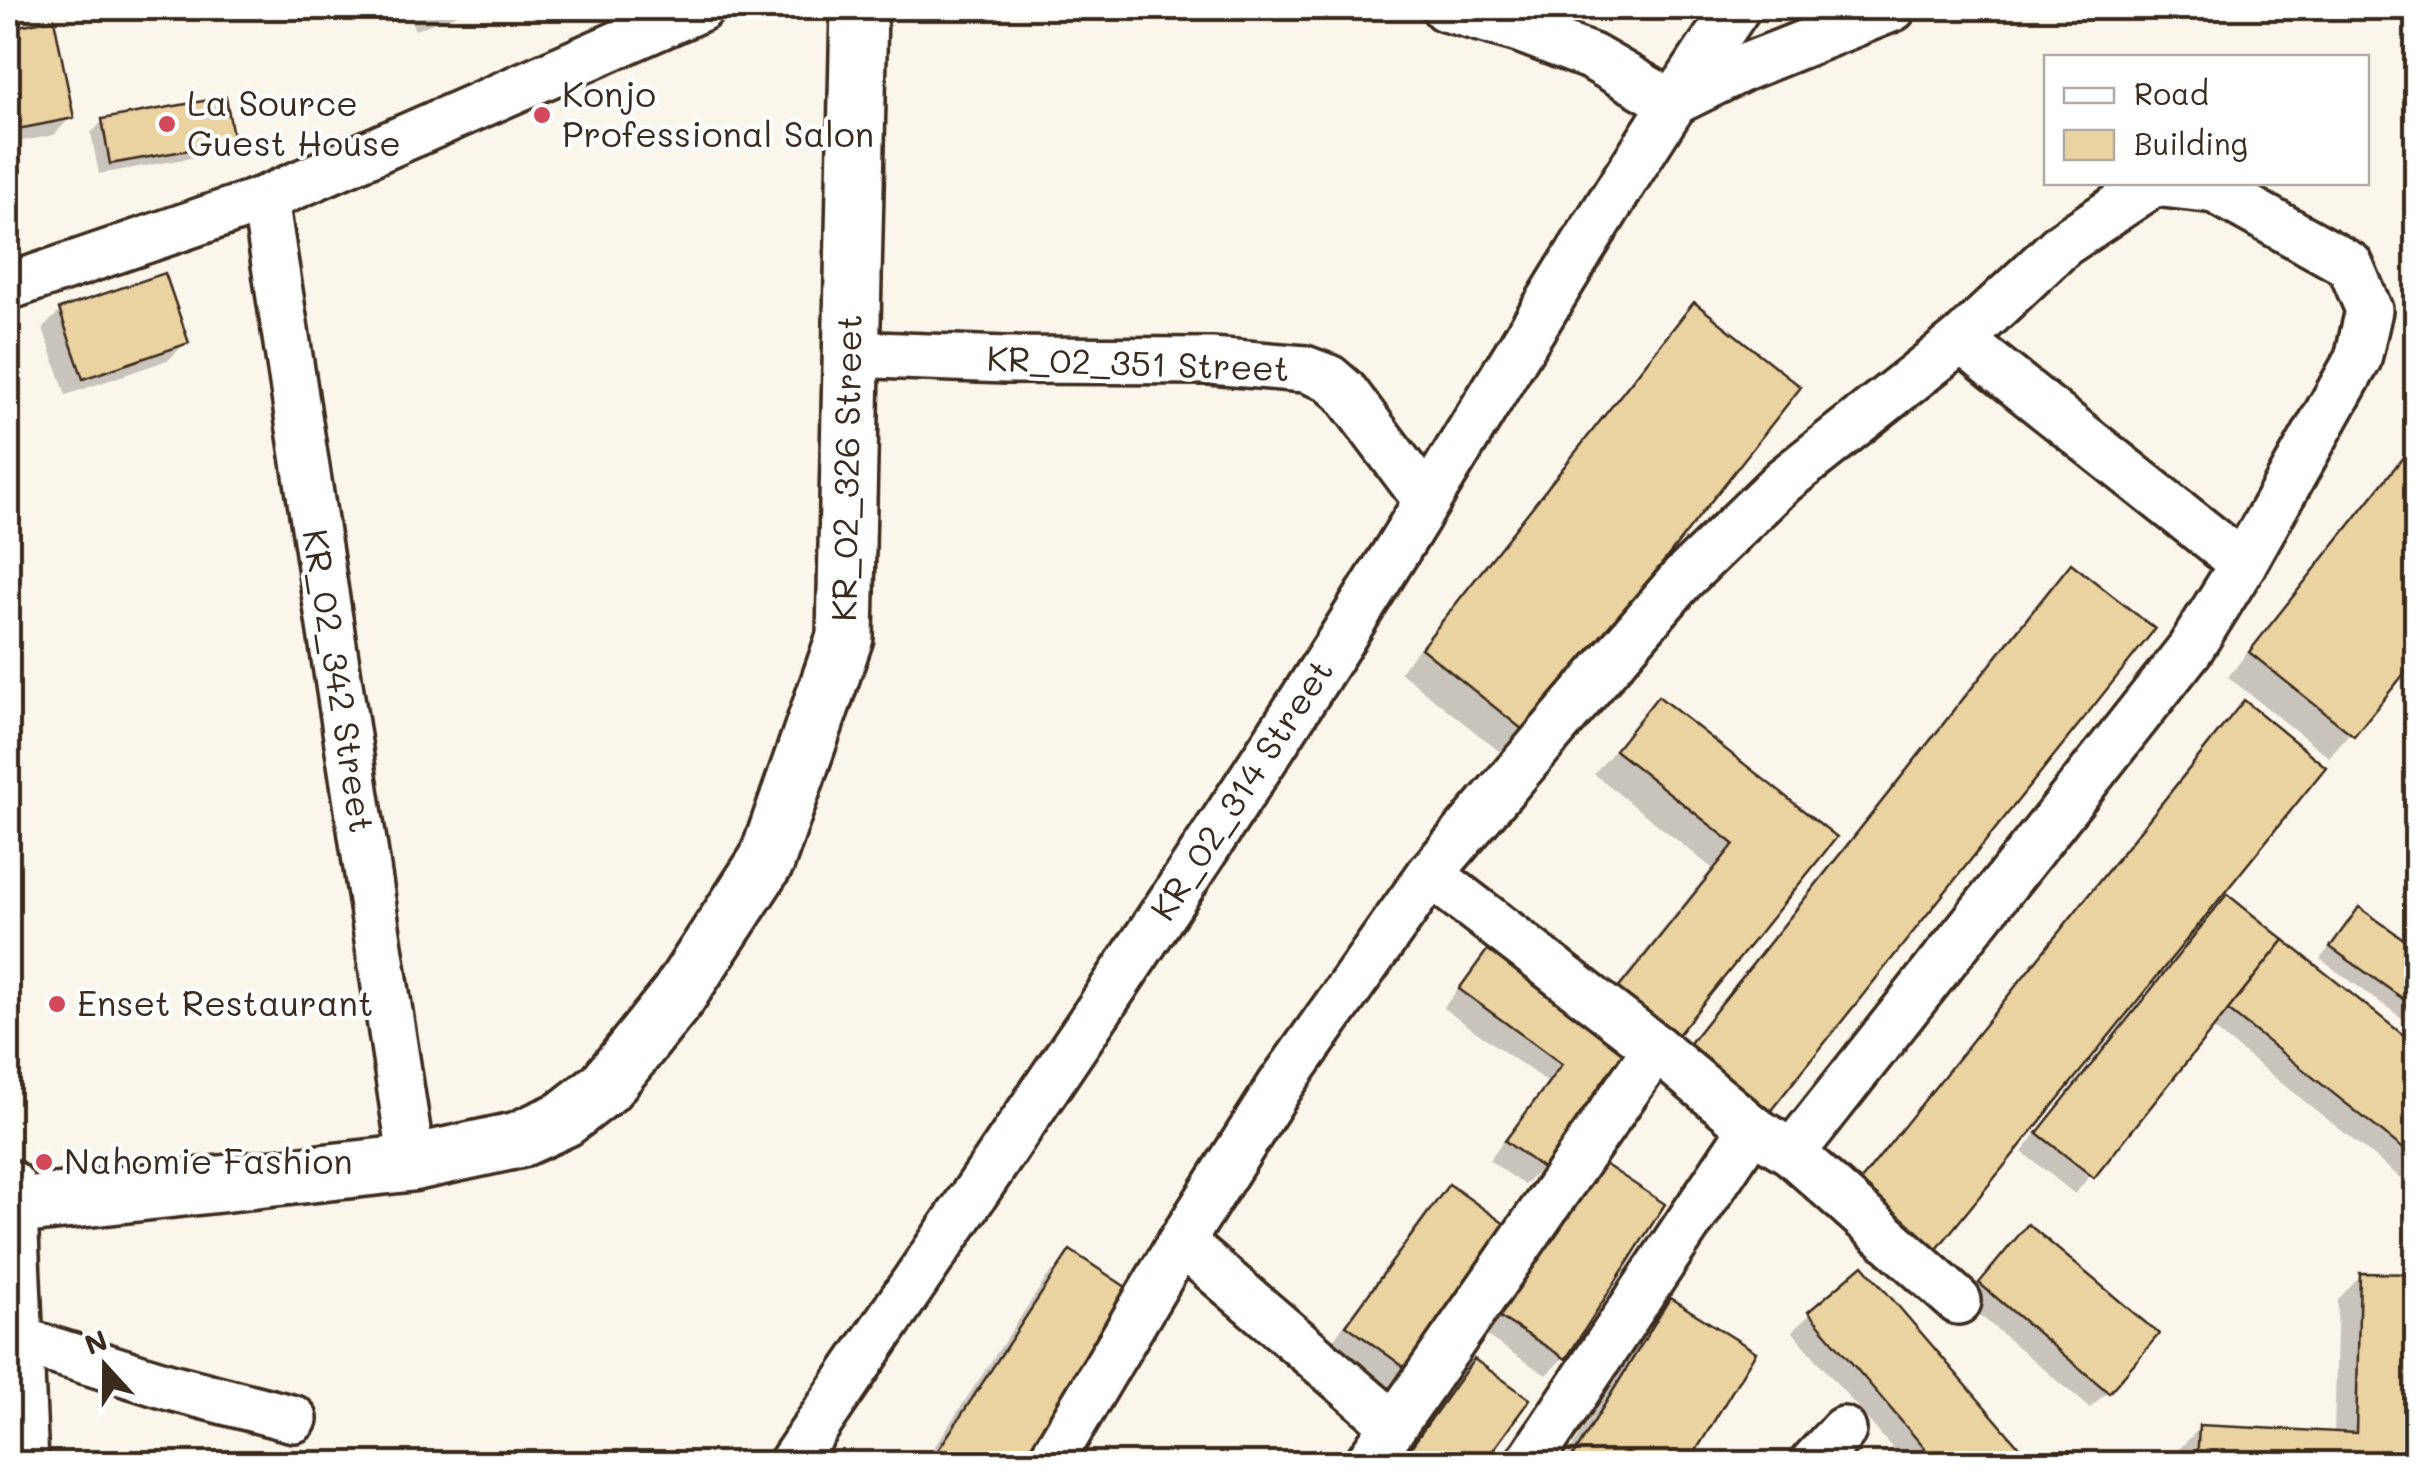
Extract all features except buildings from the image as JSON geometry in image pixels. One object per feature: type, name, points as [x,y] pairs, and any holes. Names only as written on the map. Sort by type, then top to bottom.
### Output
[{"type":"street","points":[[8,287],[265,199],[701,8]]},
{"type":"street","name":"KR_02_326 Street","points":[[8,1197],[412,1163],[518,1140],[564,1119],[605,1086],[678,996],[767,860],[845,637],[859,8]]},
{"type":"street","points":[[1444,8],[1592,56],[1672,103],[1744,66],[1892,8]]},
{"type":"street","name":"KR_02_314 Street","points":[[791,1464],[1150,934],[1672,103],[1737,8]]},
{"type":"street","points":[[1050,1464],[1180,1242],[1282,1083],[1430,874],[1682,580],[1783,481],[1961,340],[2063,244],[2152,185]]},
{"type":"street","points":[[1792,1153],[2190,649],[2243,564],[2358,359],[2369,310],[2350,265],[2215,190],[2164,185]]},
{"type":"street","name":"KR_02_342 Street","points":[[265,199],[412,1163]]},
{"type":"street","points":[[1961,340],[2243,564]]},
{"type":"street","name":"KR_02_351 Street","points":[[849,354],[1211,361],[1305,368],[1329,378],[1345,392],[1426,500]]},
{"type":"street","points":[[1430,874],[1656,1048],[1752,1128],[1792,1153],[1958,1301]]},
{"type":"street","points":[[1367,1464],[1656,1048]]},
{"type":"street","points":[[1528,1464],[1752,1128]]},
{"type":"street","points":[[8,1197],[20,1464]]},
{"type":"street","points":[[1180,1242],[1393,1424]]},
{"type":"street","points":[[16,1339],[170,1387],[294,1420]]},
{"type":"street","points":[[1812,1464],[1843,1430]]},
{"type":"place","name":"Konjo Professional Salon","points":[[542,115]]},
{"type":"place","name":"La Source Guest House","points":[[167,124]]},
{"type":"place","name":"Enset Restaurant","points":[[57,1004]]},
{"type":"place","name":"Nahomie Fashion","points":[[44,1162]]}]
